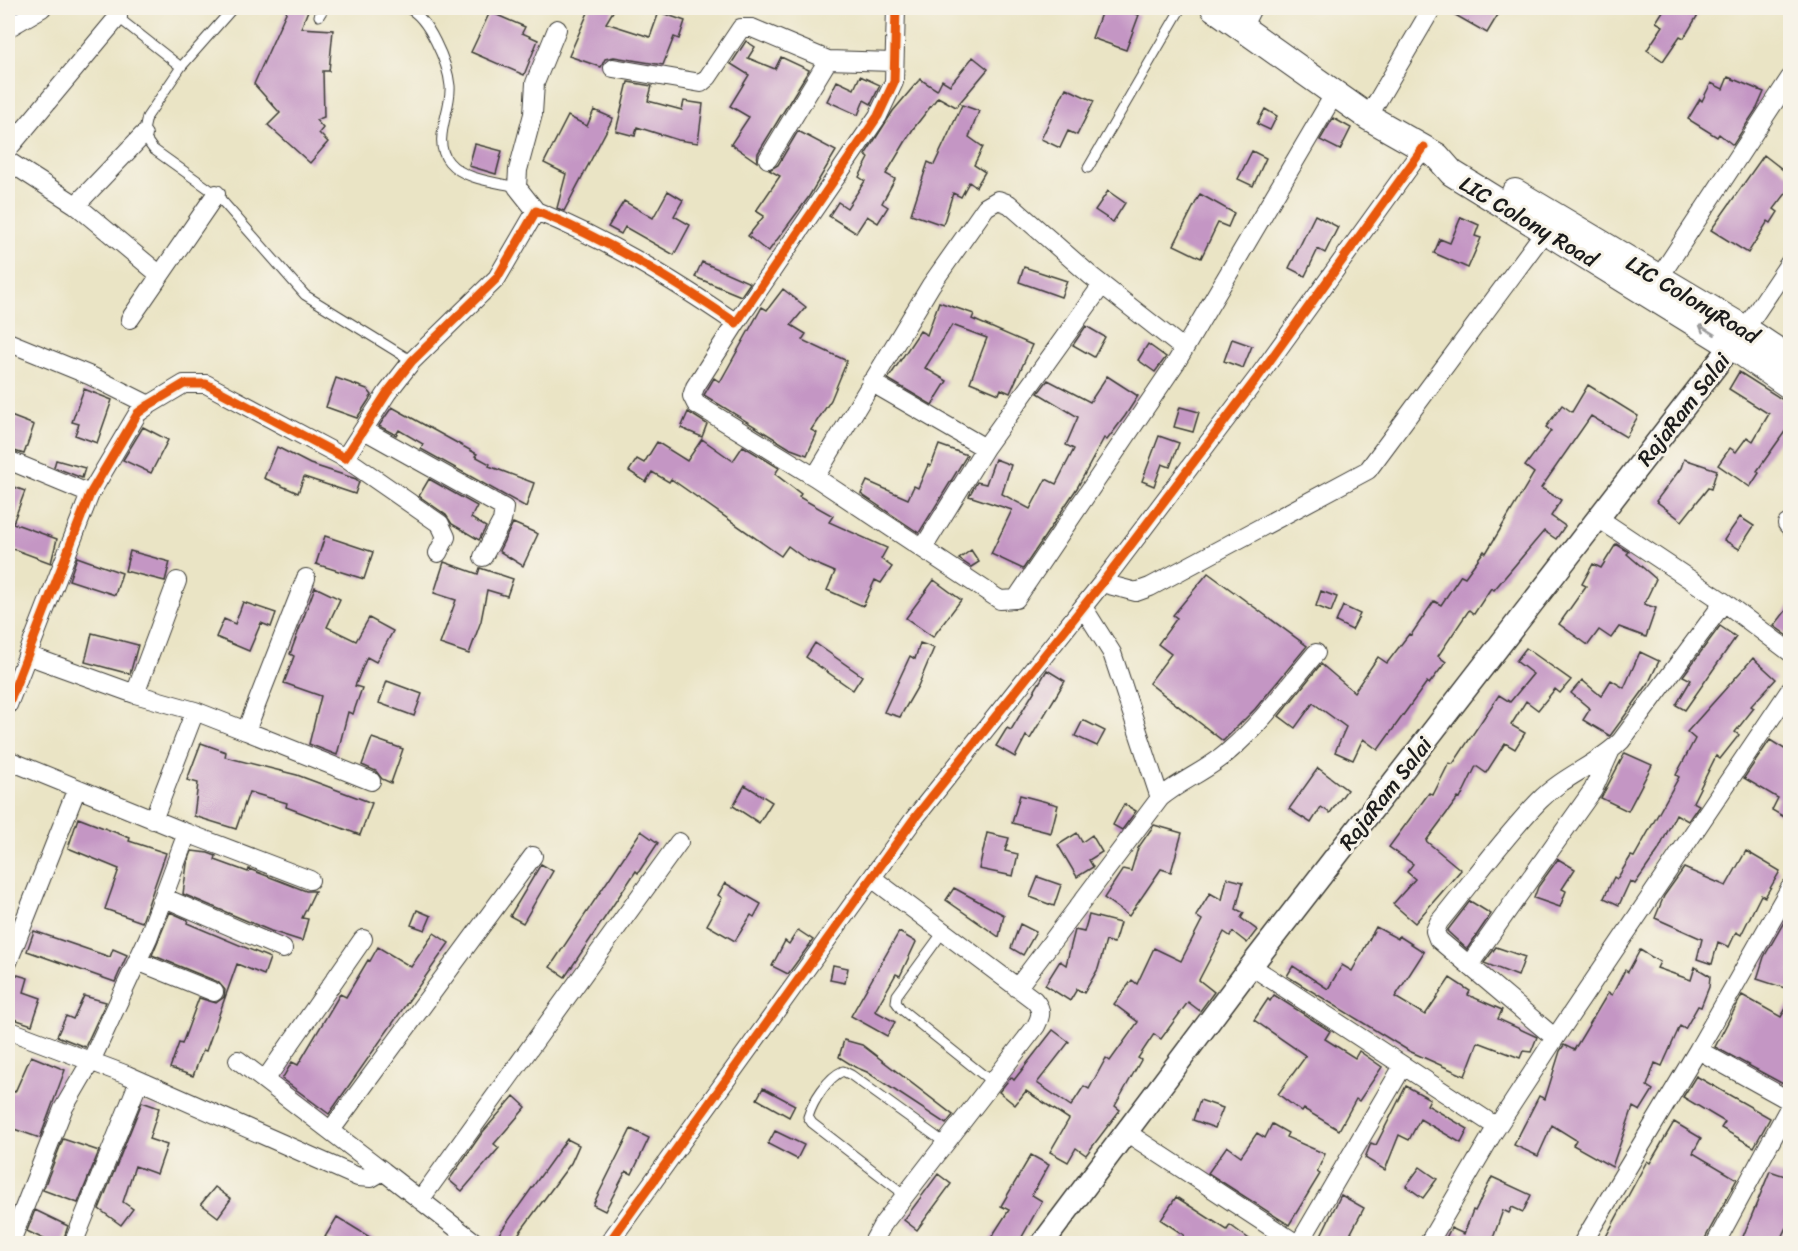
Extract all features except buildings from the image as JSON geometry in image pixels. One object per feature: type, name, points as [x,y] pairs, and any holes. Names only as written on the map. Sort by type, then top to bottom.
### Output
[{"type":"main road","points":[[1214,8],[1247,18],[1335,93],[1368,117],[1430,151]]},
{"type":"main road","name":"LIC ColonyRoad","points":[[1430,151],[1461,159],[1550,224],[1738,337],[1791,359]]},
{"type":"main road","points":[[1738,337],[1791,386]]},
{"type":"street","points":[[8,28],[42,8]]},
{"type":"street","points":[[896,8],[894,82],[878,116],[736,323],[695,387],[692,396],[696,404],[815,477],[1000,600],[1016,599],[1184,349],[1335,93]]},
{"type":"street","points":[[1368,117],[1432,8]]},
{"type":"street","points":[[8,149],[112,12]]},
{"type":"street","points":[[613,68],[701,83],[708,77],[741,28],[752,28],[828,60],[893,62]]},
{"type":"street","points":[[557,29],[535,83],[533,114],[518,170],[518,187],[536,212],[587,232],[686,289],[736,323]]},
{"type":"street","points":[[768,159],[828,60]]},
{"type":"street","points":[[1654,286],[1791,78]]},
{"type":"street","points":[[76,205],[142,135]]},
{"type":"street","points":[[608,1244],[914,819],[1102,583],[1430,151]]},
{"type":"street","points":[[8,161],[76,205],[160,275]]},
{"type":"street","points":[[130,319],[216,194]]},
{"type":"street","points":[[815,477],[871,382],[952,255],[986,207],[998,200],[1009,204],[1102,285],[1184,349]]},
{"type":"street","points":[[345,458],[387,393],[412,361],[497,278],[536,212]]},
{"type":"street","points":[[1102,583],[1136,592],[1150,587],[1368,470],[1550,224]]},
{"type":"street","points":[[1738,337],[1791,262]]},
{"type":"street","points":[[923,548],[985,448],[1102,285]]},
{"type":"street","name":"RajaRam Salai","points":[[1042,1244],[1251,966],[1738,337]]},
{"type":"street","points":[[8,342],[91,376],[149,405]]},
{"type":"street","points":[[871,382],[985,448]]},
{"type":"street","points":[[8,705],[90,494],[138,413],[184,384],[206,384],[345,458],[440,524],[446,537],[438,553]]},
{"type":"street","points":[[364,430],[504,508],[502,521],[483,557]]},
{"type":"street","points":[[8,460],[90,494]]},
{"type":"street","points":[[1598,518],[1724,602],[1791,652]]},
{"type":"street","points":[[246,731],[306,578]]},
{"type":"street","points":[[135,694],[177,581]]},
{"type":"street","points":[[1469,965],[1593,790],[1610,752],[1724,602]]},
{"type":"street","points":[[1083,607],[1112,653],[1160,798]]},
{"type":"street","points":[[1017,988],[1160,798],[1176,785],[1227,754],[1242,740],[1316,653]]},
{"type":"street","points":[[27,655],[135,694],[195,711],[371,781]]},
{"type":"street","points":[[1428,1244],[1497,1127],[1555,1038],[1791,690]]},
{"type":"street","points":[[153,820],[195,711]]},
{"type":"street","points":[[1555,1038],[1438,939],[1435,931],[1439,922],[1540,801],[1566,777],[1610,752]]},
{"type":"street","points":[[8,760],[153,820],[310,880]]},
{"type":"street","points":[[8,962],[77,788]]},
{"type":"street","points":[[10,1244],[63,1109],[91,1061],[165,898],[187,833]]},
{"type":"street","points":[[420,1200],[679,842]]},
{"type":"street","points":[[331,1130],[533,856]]},
{"type":"street","points":[[872,878],[1017,988],[1040,1007],[1041,1016],[1036,1026],[883,1224],[872,1244]]},
{"type":"street","points":[[1582,1244],[1698,1050],[1791,888]]},
{"type":"street","points":[[165,898],[283,949]]},
{"type":"street","points":[[265,1080],[363,939]]},
{"type":"street","points":[[137,962],[214,992]]},
{"type":"street","points":[[1251,966],[1497,1127]]},
{"type":"street","points":[[8,1030],[139,1081],[358,1177],[371,1178],[383,1172]]},
{"type":"street","points":[[1698,1050],[1791,1101]]},
{"type":"street","points":[[238,1060],[477,1244]]},
{"type":"street","points":[[1126,1132],[1298,1244],[1403,1066]]},
{"type":"street","points":[[72,1244],[139,1081]]},
{"type":"street","points":[[1715,1244],[1791,1106]]},
{"type":"lane","points":[[233,8],[181,67],[147,117],[142,135],[153,149],[216,194],[305,295],[412,361]]},
{"type":"lane","points":[[407,8],[430,29],[450,86],[442,138],[442,148],[447,161],[474,177],[518,187]]},
{"type":"lane","points":[[1088,168],[1181,8]]},
{"type":"lane","points":[[112,12],[181,67]]},
{"type":"lane","points":[[943,932],[897,994],[896,1002],[901,1009],[992,1082]]},
{"type":"lane","points":[[905,1195],[812,1123],[808,1117],[831,1079],[843,1071],[851,1075],[945,1143]]},
{"type":"cycle path","points":[[8,705],[90,494],[138,413],[184,384],[206,384],[345,458],[387,393],[412,361],[497,278],[536,211],[563,222],[639,262],[736,323],[878,116],[894,82],[896,8]]},
{"type":"cycle path","points":[[608,1244],[914,819],[1102,583],[1258,377],[1424,147]]}]
